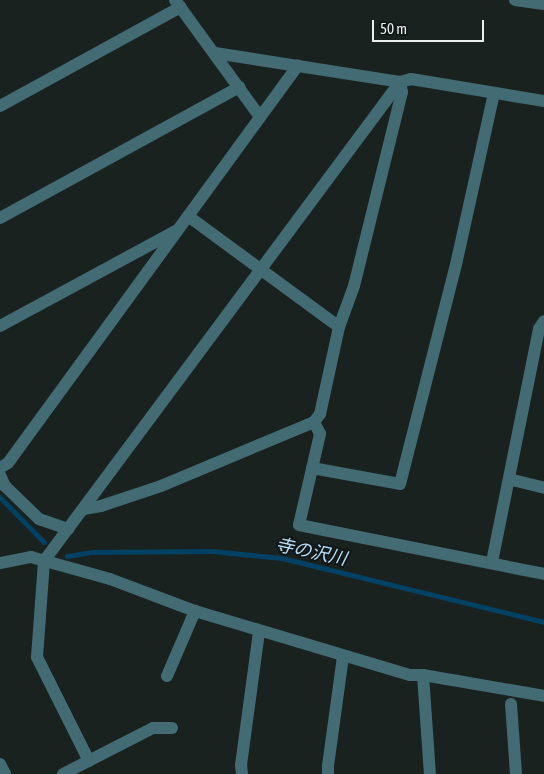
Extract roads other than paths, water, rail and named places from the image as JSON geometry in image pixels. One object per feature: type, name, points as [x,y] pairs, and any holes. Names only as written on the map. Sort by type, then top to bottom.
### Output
[{"type":"street","points":[[515,0],[544,4]]},
{"type":"street","points":[[0,106],[178,4],[260,117]]},
{"type":"street","points":[[214,53],[400,82],[411,80],[544,101]]},
{"type":"street","points":[[0,468],[8,463],[298,66]]},
{"type":"street","points":[[89,761],[37,657],[44,561],[259,269],[400,82]]},
{"type":"street","points":[[84,509],[101,506],[161,486],[314,422],[320,414],[339,327],[354,286],[402,92],[400,82]]},
{"type":"street","points":[[0,218],[239,87]]},
{"type":"street","points":[[312,468],[400,484],[457,260],[494,93]]},
{"type":"street","points":[[188,216],[339,327]]},
{"type":"street","points":[[0,326],[179,229]]},
{"type":"street","points":[[492,562],[539,329],[544,322]]},
{"type":"street","points":[[314,422],[320,434],[299,525],[492,562],[544,574]]},
{"type":"street","points":[[0,475],[5,486],[39,519],[68,529]]},
{"type":"street","points":[[509,479],[544,488]]},
{"type":"street","points":[[0,563],[31,557],[110,579],[195,612],[410,675],[423,675],[544,696]]},
{"type":"street","points":[[167,676],[195,612]]},
{"type":"street","points":[[242,774],[260,631]]},
{"type":"street","points":[[328,774],[343,656]]},
{"type":"street","points":[[423,675],[430,774]]},
{"type":"street","points":[[512,704],[516,774]]},
{"type":"street","points":[[63,774],[153,728],[172,728]]},
{"type":"street","points":[[0,764],[5,774]]},
{"type":"waterway","name":"寺の沢川","points":[[0,497],[44,542]]},
{"type":"waterway","name":"寺の沢川","points":[[67,556],[93,552],[212,551],[282,558],[544,622]]}]
